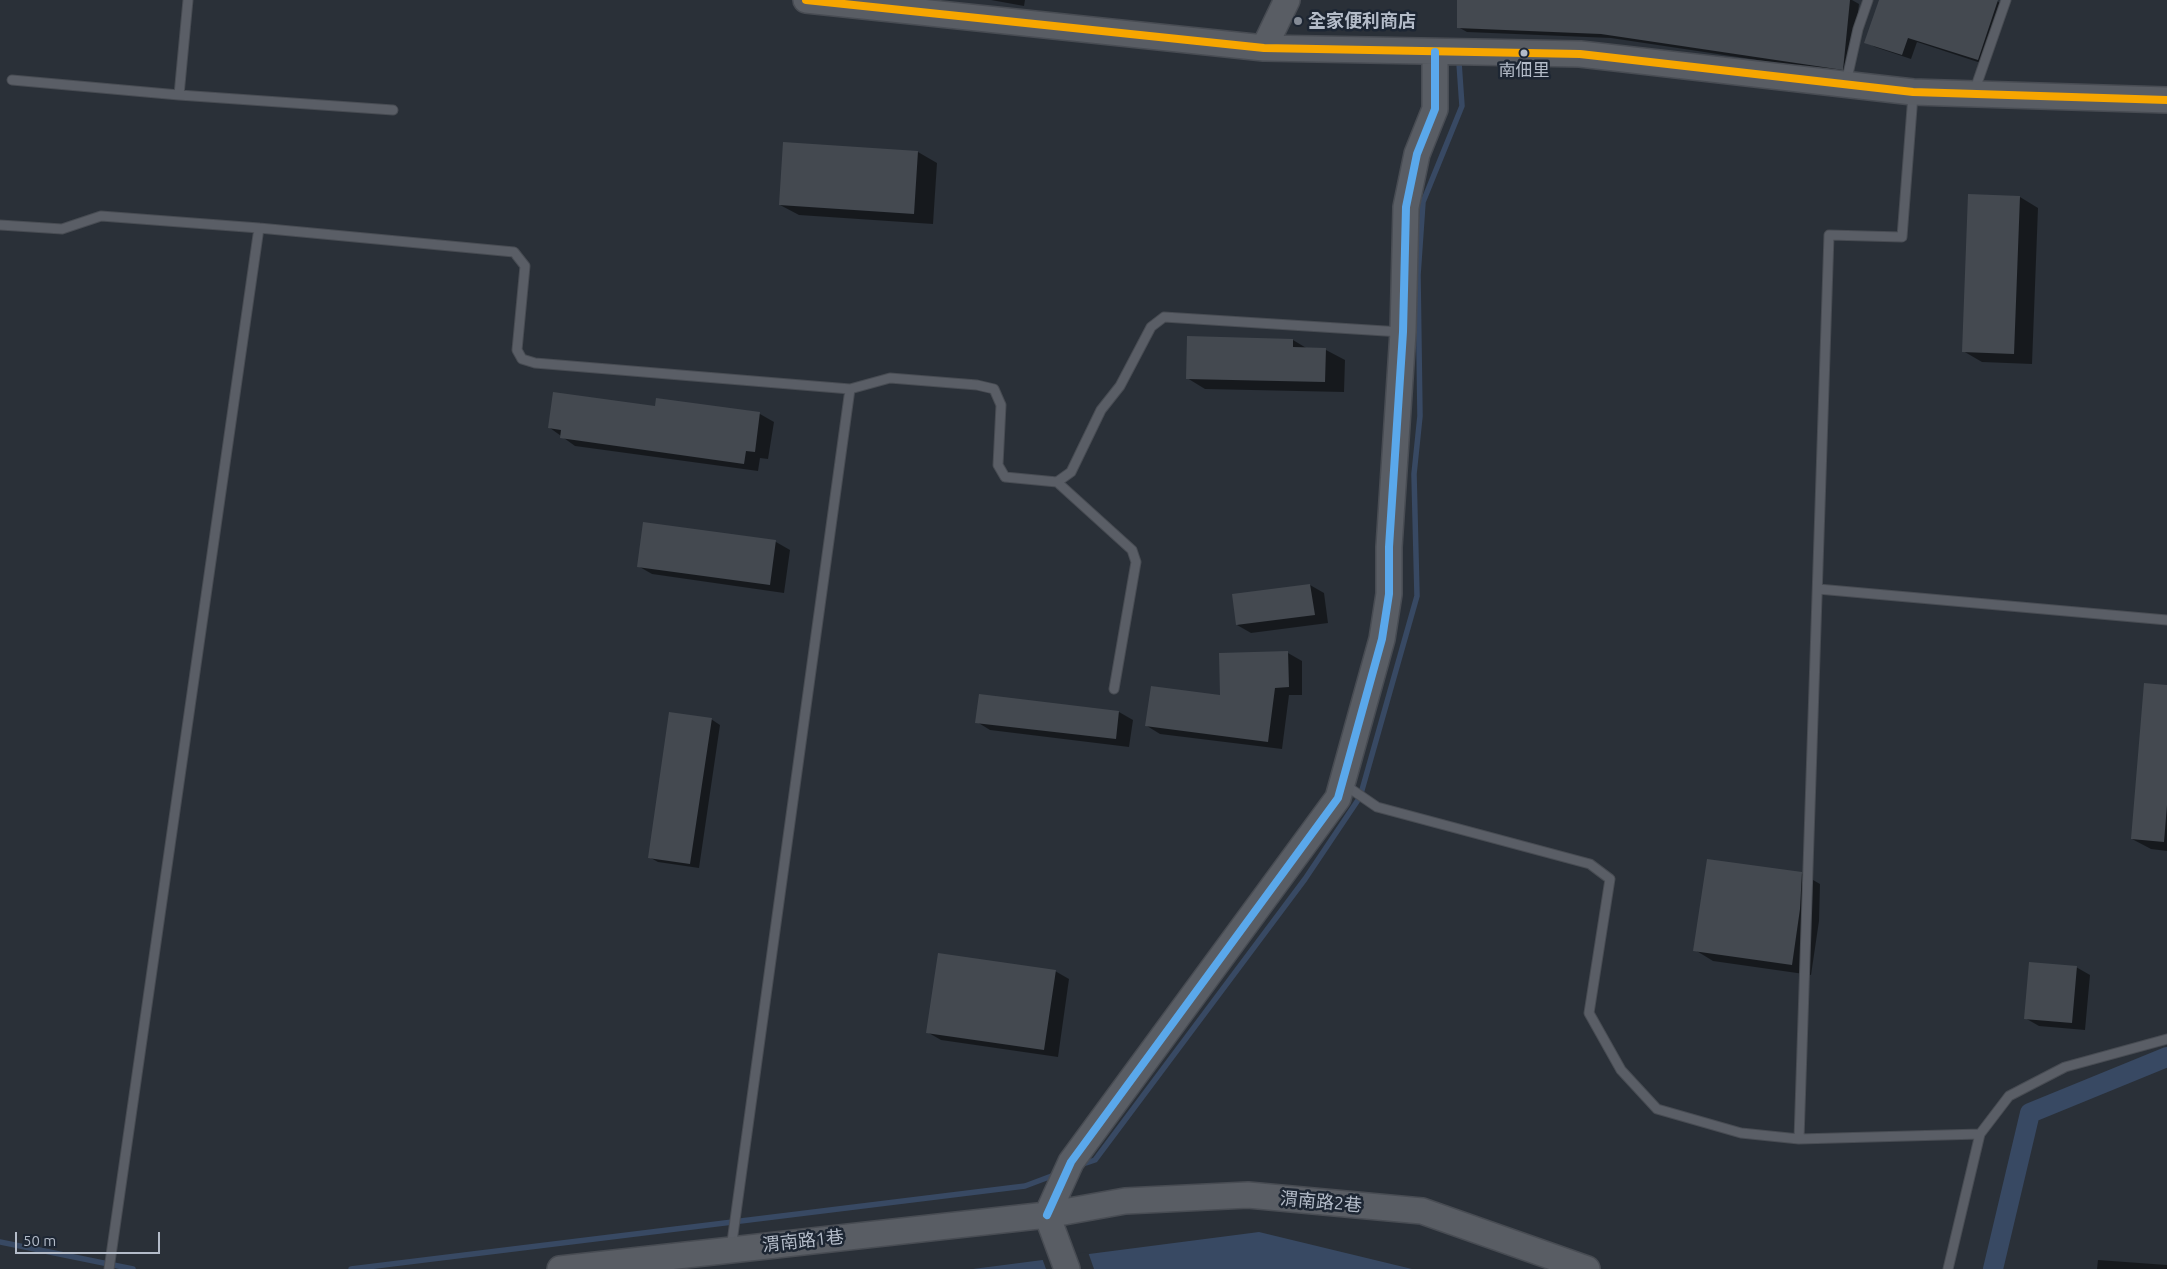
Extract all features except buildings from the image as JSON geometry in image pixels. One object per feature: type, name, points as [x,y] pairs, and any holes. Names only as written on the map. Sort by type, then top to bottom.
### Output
[{"type":"street","points":[[806,0],[1264,48],[1580,54],[1846,86],[1913,92],[2167,100]]},
{"type":"street","points":[[1264,48],[1287,0]]},
{"type":"street","points":[[1067,1269],[1047,1215],[1071,1162],[1338,798],[1382,638],[1389,594],[1389,547],[1403,332],[1406,207],[1417,154],[1435,109],[1435,52]]},
{"type":"street","name":"渭南路2巷","points":[[1047,1215],[1125,1201],[1248,1195],[1422,1211],[1587,1269]]},
{"type":"street","name":"渭南路1巷","points":[[560,1269],[1047,1215]]},
{"type":"lane","points":[[179,96],[188,0]]},
{"type":"lane","points":[[1846,86],[1858,29],[1868,0]]},
{"type":"lane","points":[[1974,94],[2006,0]]},
{"type":"lane","points":[[12,80],[179,96],[393,110]]},
{"type":"lane","points":[[1799,1139],[1829,235],[1902,237],[1913,92]]},
{"type":"lane","points":[[0,225],[62,230],[101,216],[259,228],[514,252],[525,266],[517,350],[522,359],[536,363],[850,390],[890,378],[977,385],[994,390],[1001,405],[998,465],[1005,476],[1057,482],[1132,550],[1136,562],[1114,689]]},
{"type":"lane","points":[[109,1269],[259,228]]},
{"type":"lane","points":[[1057,482],[1071,472],[1101,410],[1120,386],[1151,327],[1164,317],[1403,332]]},
{"type":"lane","points":[[731,1249],[850,390]]},
{"type":"lane","points":[[1818,589],[2167,620]]},
{"type":"lane","points":[[1342,783],[1377,807],[1590,864],[1610,879],[1589,1014],[1621,1070],[1657,1109],[1741,1133],[1799,1139],[1980,1134]]},
{"type":"lane","points":[[1948,1269],[1980,1134],[2009,1096],[2065,1067],[2167,1040]]},
{"type":"water","points":[[1259,1232],[1412,1269],[973,1269]]},
{"type":"pier","points":[[1088,1252],[1094,1269],[1046,1269],[1042,1258]]},
{"type":"waterway","points":[[1080,1165],[1095,1160],[1305,879],[1360,797],[1417,596],[1414,474],[1420,416],[1418,275],[1423,202],[1462,106],[1459,63]]},
{"type":"waterway","points":[[1993,1269],[2030,1113],[2167,1057]]},
{"type":"waterway","points":[[351,1269],[1025,1186],[1057,1174]]},
{"type":"waterway","points":[[0,1242],[133,1269]]},
{"type":"transit line","points":[[806,0],[1264,48],[1580,54],[1913,92],[2167,100]]},
{"type":"transit line","points":[[1047,1215],[1071,1162],[1338,798],[1382,639],[1389,594],[1389,547],[1403,332],[1406,207],[1417,154],[1435,109],[1435,52]]},
{"type":"place","name":"全家便利商店","points":[[1298,21]]},
{"type":"place","name":"南佃里","points":[[1524,53]]}]
